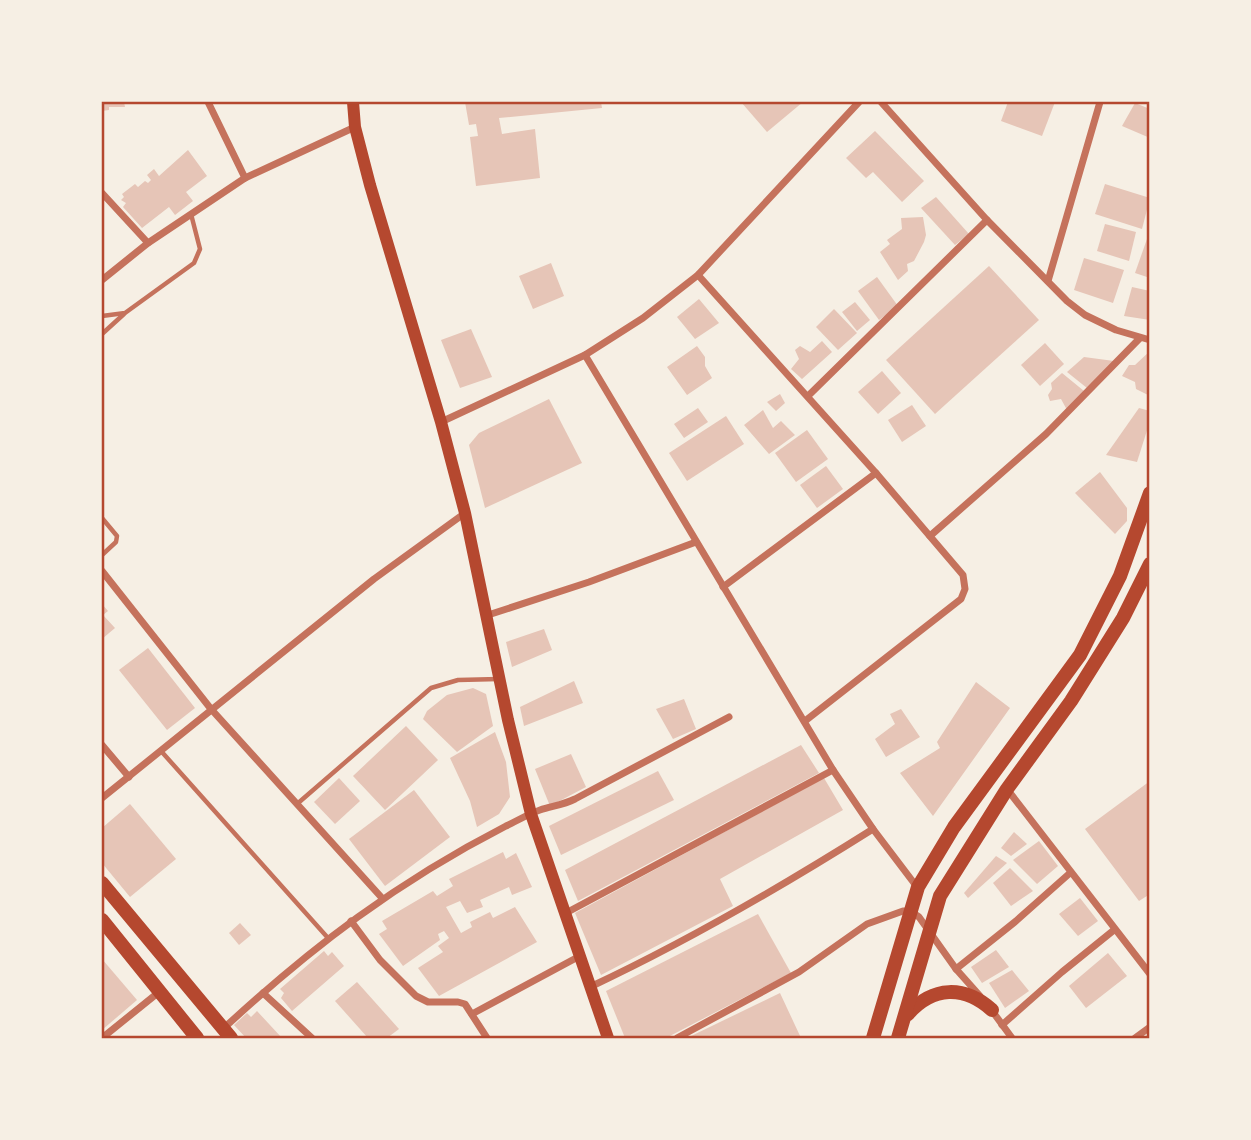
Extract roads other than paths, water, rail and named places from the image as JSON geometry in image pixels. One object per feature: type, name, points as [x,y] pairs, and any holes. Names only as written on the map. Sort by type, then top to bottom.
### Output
[{"type":"main road","points":[[353,102],[355,127],[465,513],[531,814],[607,1038]]},
{"type":"main road","points":[[873,1038],[918,887],[954,827],[1080,655],[1120,576],[1150,493]]},
{"type":"main road","points":[[898,1038],[940,896],[1007,789],[1079,689],[1123,618],[1149,568]]},
{"type":"main road","points":[[102,883],[227,1034]]},
{"type":"main road","points":[[102,920],[197,1038]]},
{"type":"main road","points":[[905,1018],[920,1001],[940,993],[964,993],[981,1000],[992,1010]]},
{"type":"street","points":[[208,102],[245,178]]},
{"type":"street","points":[[441,422],[584,355],[643,318],[698,275],[859,102]]},
{"type":"street","points":[[881,102],[987,220],[1085,315],[1116,330],[1150,340]]},
{"type":"street","points":[[1048,281],[1100,102]]},
{"type":"street","points":[[102,280],[148,243],[245,178],[355,127]]},
{"type":"street","points":[[102,193],[148,243]]},
{"type":"street","points":[[808,396],[987,220]]},
{"type":"street","points":[[698,275],[808,396],[963,575],[965,589],[961,599],[806,721]]},
{"type":"street","points":[[930,536],[1046,434],[1140,338]]},
{"type":"street","points":[[584,355],[833,770],[873,829],[918,887]]},
{"type":"street","points":[[723,587],[876,473]]},
{"type":"street","points":[[102,799],[374,579],[465,513]]},
{"type":"street","points":[[488,615],[589,582],[696,542]]},
{"type":"street","points":[[102,571],[211,709],[382,898]]},
{"type":"street","points":[[227,1034],[263,993],[328,938],[382,898],[463,849],[531,814],[575,799],[729,717]]},
{"type":"street","points":[[102,745],[129,777]]},
{"type":"street","points":[[564,914],[833,770]]},
{"type":"street","points":[[1007,789],[1150,974]]},
{"type":"street","points":[[589,988],[759,900],[873,829]]},
{"type":"street","points":[[956,969],[1070,873]]},
{"type":"street","points":[[677,1038],[799,972],[867,924],[884,916],[910,911],[930,929],[956,969],[992,1010],[1012,1038]]},
{"type":"street","points":[[351,921],[380,960],[415,996],[428,1002],[465,1004],[487,1038]]},
{"type":"street","points":[[1002,1025],[1114,930]]},
{"type":"street","points":[[472,1014],[578,957]]},
{"type":"street","points":[[102,1038],[159,992]]},
{"type":"street","points":[[263,993],[312,1038]]},
{"type":"street","points":[[1136,1038],[1150,1027]]},
{"type":"lane","points":[[102,334],[125,313],[194,263],[200,249],[191,214]]},
{"type":"lane","points":[[102,316],[125,313]]},
{"type":"lane","points":[[102,518],[117,539],[102,555]]},
{"type":"lane","points":[[297,804],[431,688],[458,680],[500,679]]},
{"type":"lane","points":[[161,751],[328,938]]}]
